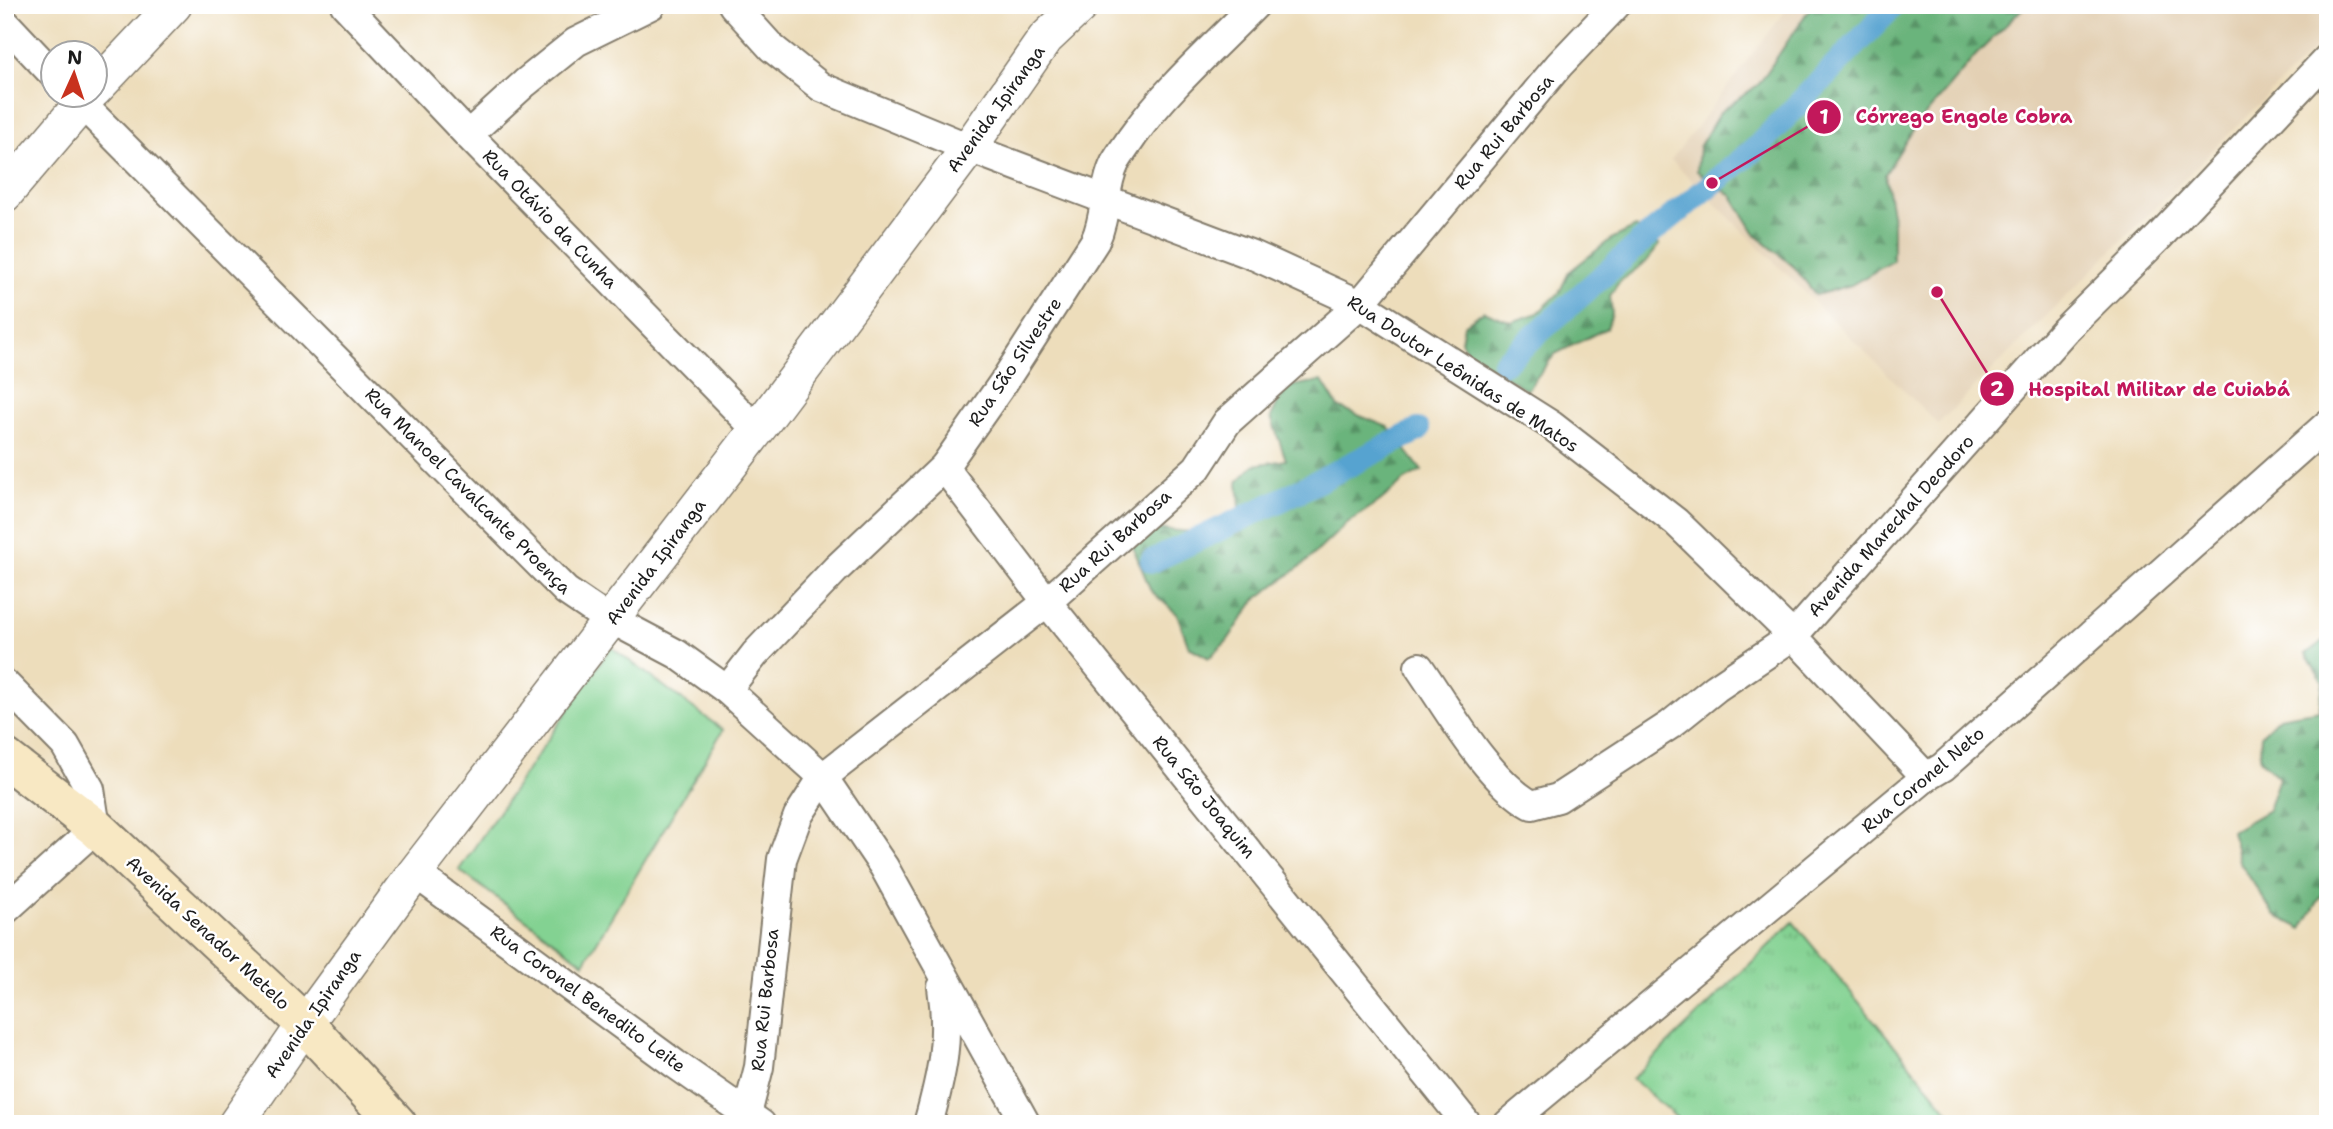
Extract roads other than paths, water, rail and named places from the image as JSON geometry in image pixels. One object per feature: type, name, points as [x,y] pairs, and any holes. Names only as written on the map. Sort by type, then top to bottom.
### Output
[{"type":"main road","name":"Avenida Senador Metelo","points":[[5,758],[96,828],[305,1024],[397,1124]]},
{"type":"street","points":[[108,72],[174,5]]},
{"type":"street","name":"Rua Otávio da Cunha","points":[[345,5],[468,135],[757,430]]},
{"type":"street","points":[[468,135],[525,83],[576,42],[651,5]]},
{"type":"street","name":"Rua Doutor Leônidas de Matos","points":[[733,5],[772,48],[821,87],[969,148],[1255,256],[1360,304],[1551,425],[1676,522],[1793,636],[1926,777]]},
{"type":"street","name":"Avenida Ipiranga","points":[[236,1124],[415,873],[757,430],[969,148],[1045,40],[1081,5]]},
{"type":"street","name":"Rua São Silvestre","points":[[727,690],[755,654],[836,569],[944,467],[1003,383],[1095,241],[1101,230],[1108,183],[1115,163],[1144,121],[1255,5]]},
{"type":"street","name":"Rua Rui Barbosa","points":[[750,1121],[759,1067],[782,859],[798,816],[823,777],[1047,602],[1197,468],[1227,422],[1360,304],[1559,65],[1616,5]]},
{"type":"street","points":[[5,23],[38,59]]},
{"type":"street","name":"Avenida Marechal Deodoro","points":[[1419,667],[1491,770],[1515,796],[1532,805],[1558,797],[1670,725],[1716,688],[1793,636],[2065,330],[2158,238],[2328,58]]},
{"type":"street","points":[[5,194],[75,108]]},
{"type":"street","name":"Rua Manoel Cavalcante Proença","points":[[97,108],[566,591],[612,620],[677,654],[727,690],[823,777],[884,867],[1026,1124]]},
{"type":"street","name":"Rua Coronel Neto","points":[[1508,1124],[1926,777],[1943,767],[2328,424]]},
{"type":"street","name":"Rua São Joaquim","points":[[944,467],[1047,602],[1467,1124]]},
{"type":"street","points":[[5,684],[65,745],[90,789],[96,828],[5,910]]},
{"type":"street","name":"Rua Coronel Benedito Leite","points":[[415,873],[750,1121]]},
{"type":"street","name":"Rua Manoel Cavalcante Proença","points":[[928,1124],[942,1077],[947,1019],[940,971]]},
{"type":"waterway","points":[[1504,363],[1648,236],[1755,149],[1894,5]]},
{"type":"waterway","points":[[1152,561],[1277,502],[1418,430]]},
{"type":"place","name":"Córrego Engole Cobra","points":[[1712,183]]},
{"type":"place","name":"Hospital Militar de Cuiabá","points":[[1937,292]]}]
